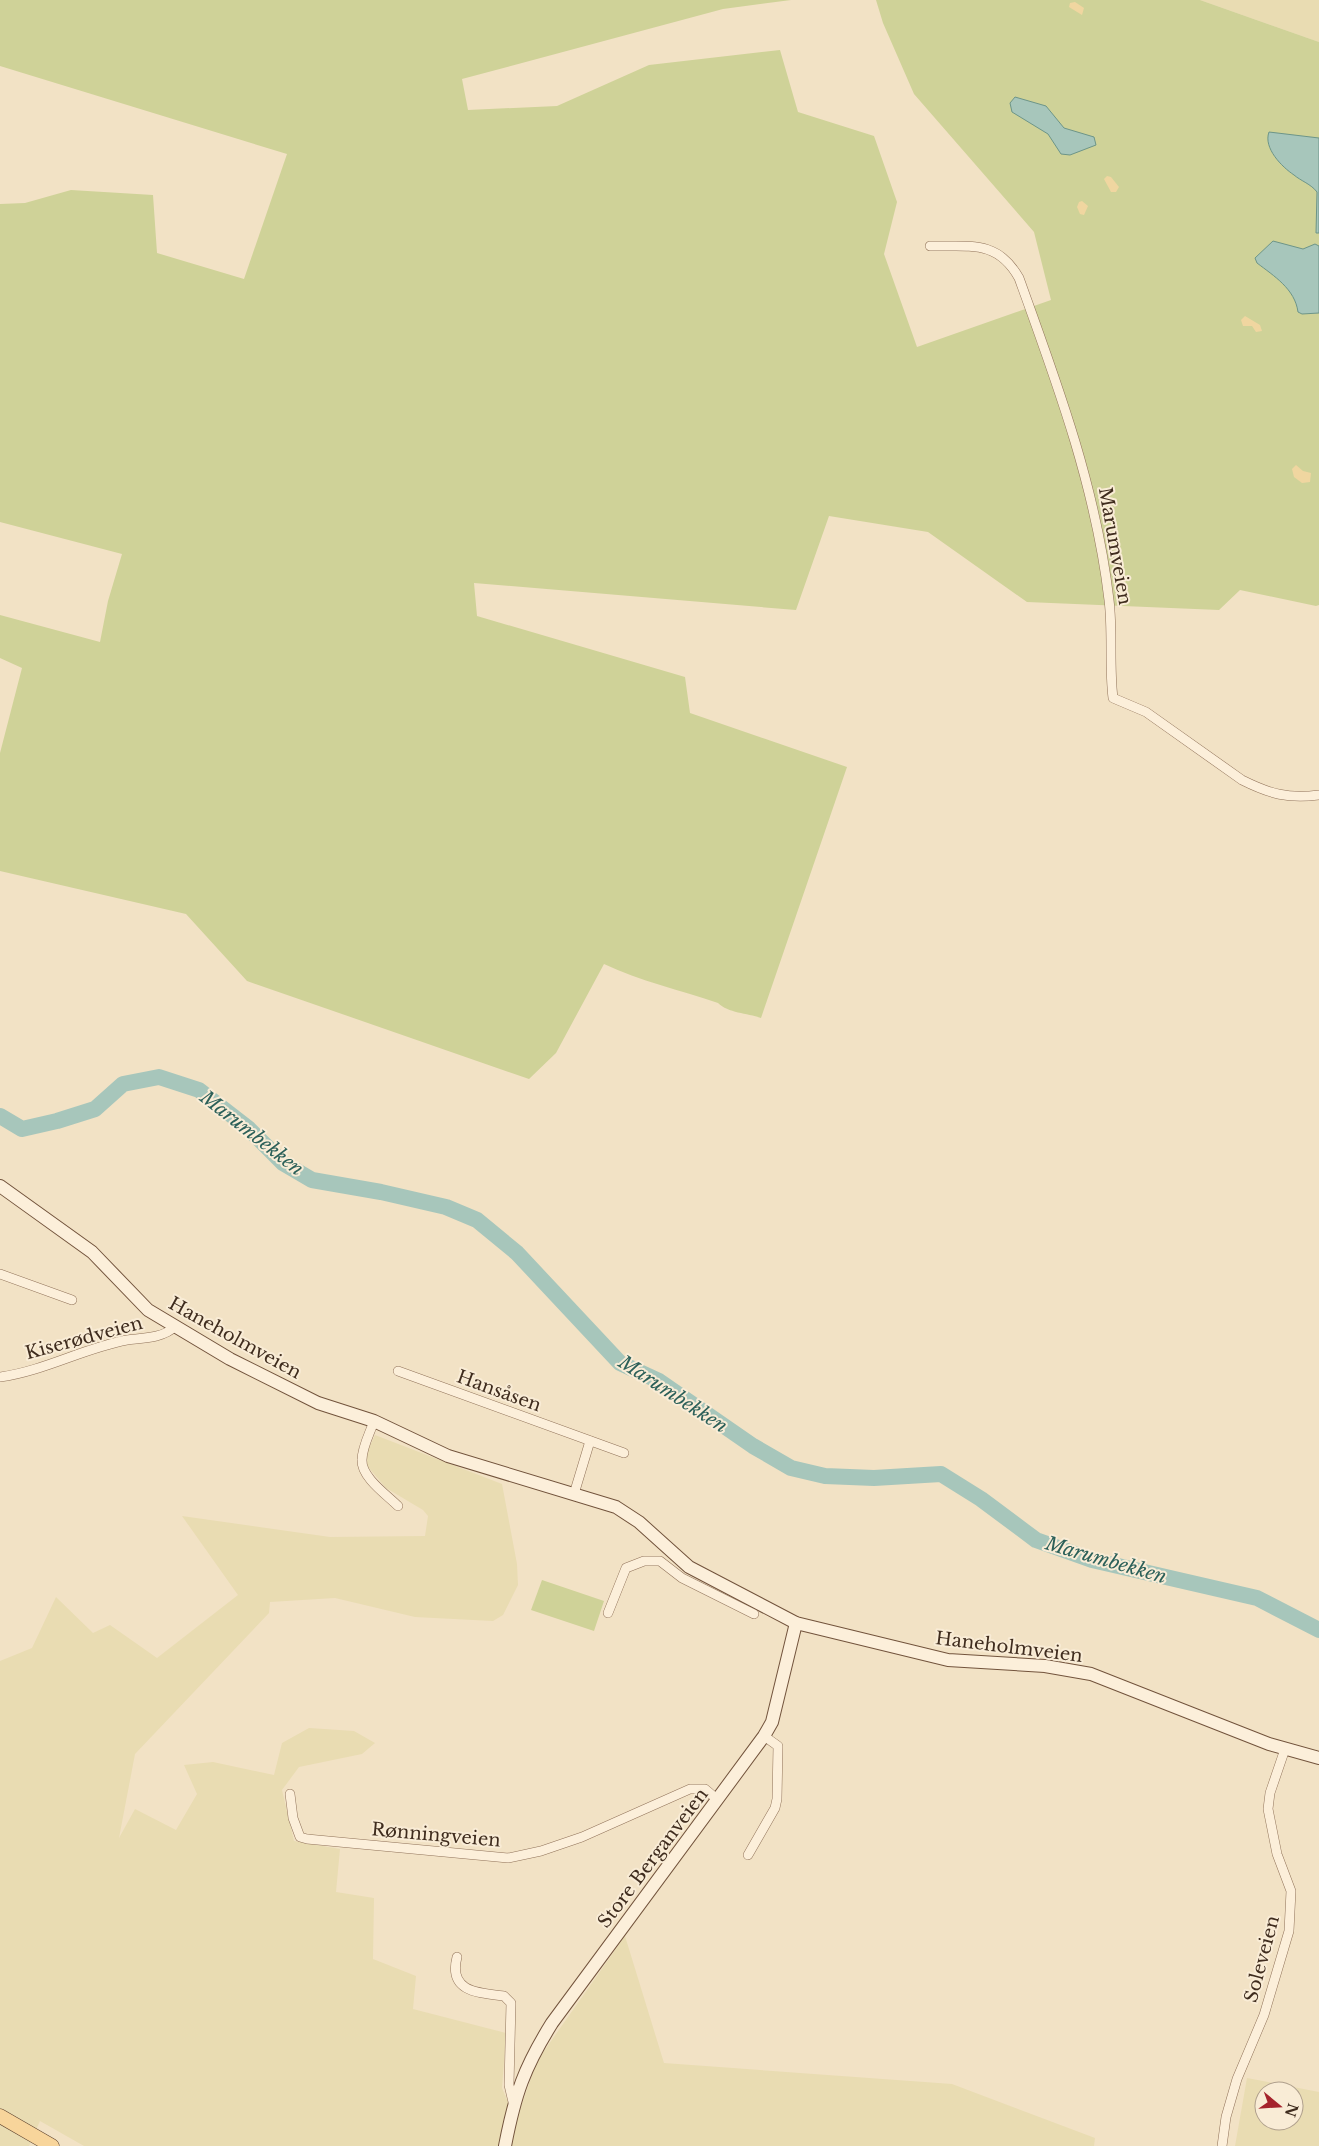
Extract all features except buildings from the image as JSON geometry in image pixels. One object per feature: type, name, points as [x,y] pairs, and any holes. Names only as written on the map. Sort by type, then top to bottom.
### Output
[{"type":"main road","name":"Haneholmveien","points":[[0,1186],[92,1252],[139,1302],[174,1327],[211,1349],[318,1403],[374,1421],[448,1456],[603,1502],[625,1512],[671,1561],[704,1575],[746,1604],[796,1623],[948,1660],[1045,1666],[1086,1673],[1285,1749],[1319,1758]]},
{"type":"main road","name":"Store Berganveien","points":[[505,2146],[513,2102],[535,2051],[552,2023],[718,1800],[772,1722],[796,1623]]},
{"type":"main road","points":[[0,2116],[52,2146]]},
{"type":"street","name":"Marumveien","points":[[930,246],[989,248],[1007,260],[1019,278],[1082,463],[1096,518],[1109,601],[1113,698],[1146,712],[1242,780],[1260,789],[1286,797],[1319,795]]},
{"type":"street","points":[[0,1274],[72,1300]]},
{"type":"street","name":"Kiserødveien","points":[[0,1376],[64,1360],[116,1343],[166,1333],[174,1327]]},
{"type":"street","name":"Hansåsen","points":[[398,1371],[624,1453]]},
{"type":"street","points":[[374,1421],[362,1458],[362,1466],[366,1474],[398,1506]]},
{"type":"street","points":[[574,1494],[590,1441]]},
{"type":"street","name":"Haneholmveien","points":[[608,1613],[626,1568],[644,1561],[671,1561]]},
{"type":"street","name":"Haneholmveien","points":[[746,1604],[754,1614]]},
{"type":"street","points":[[748,1855],[775,1808],[777,1800],[778,1746],[764,1736]]},
{"type":"street","name":"Soleveien","points":[[1222,2146],[1226,2117],[1237,2079],[1264,2015],[1290,1931],[1291,1891],[1271,1831],[1268,1809],[1270,1793],[1278,1776],[1285,1749]]},
{"type":"street","name":"Rønningveien","points":[[290,1794],[294,1822],[300,1837],[498,1858],[541,1851],[582,1837],[690,1789],[704,1789],[718,1800]]},
{"type":"street","name":"Store Berganveien","points":[[457,1957],[453,1971],[459,1983],[480,1993],[504,1996],[511,2003],[509,2085],[513,2102]]},
{"type":"shaded area","points":[[1200,0],[1319,0],[1319,42]]},
{"type":"shaded area","points":[[375,1435],[502,1484],[517,1564],[518,1585],[503,1615],[493,1621],[415,1617],[335,1598],[270,1602],[269,1613],[135,1754],[119,1838],[135,1809],[176,1830],[197,1794],[184,1765],[213,1762],[274,1775],[282,1743],[309,1728],[354,1731],[375,1743],[362,1754],[299,1767],[282,1790],[294,1841],[340,1849],[336,1892],[374,1898],[373,1959],[416,1976],[413,2009],[506,2033],[502,2088],[516,2121],[537,2061],[625,1936],[664,2063],[952,2084],[1095,2138],[1094,2146],[84,2146],[40,2121],[29,2146],[0,2146],[0,1661],[32,1648],[56,1597],[93,1633],[110,1625],[157,1658],[238,1595],[182,1516],[330,1537],[425,1536],[428,1516],[423,1510],[386,1488],[363,1461]]},
{"type":"shaded area","points":[[1247,2078],[1262,2081],[1254,2081],[1254,2131],[1304,2131],[1304,2089],[1319,2092],[1319,2146],[1235,2146]]},
{"type":"green space","points":[[0,0],[791,0],[723,9],[462,79],[468,110],[557,106],[649,65],[780,50],[798,112],[874,136],[897,202],[884,254],[917,347],[1051,300],[1034,232],[914,94],[883,23],[876,0],[1200,0],[1319,42],[1319,605],[1316,606],[1240,590],[1219,610],[1027,602],[928,532],[829,516],[796,610],[474,583],[477,616],[685,677],[690,713],[847,767],[761,1018],[732,1011],[718,1003],[646,980],[604,964],[556,1053],[529,1079],[247,981],[186,914],[0,871],[0,753],[22,668],[0,658],[0,615],[100,642],[108,601],[122,554],[0,522],[0,204],[25,203],[71,190],[153,195],[157,253],[244,279],[287,154],[0,66]]},
{"type":"green space","points":[[542,1580],[604,1601],[594,1631],[531,1610]]},
{"type":"sand","points":[[1075,2],[1084,8],[1082,15],[1069,7],[1070,3]]},
{"type":"sand","points":[[1107,176],[1111,177],[1119,187],[1116,192],[1111,192],[1104,179]]},
{"type":"sand","points":[[1082,201],[1088,206],[1084,215],[1080,214],[1077,207],[1079,202]]},
{"type":"sand","points":[[1245,316],[1260,325],[1262,331],[1256,332],[1252,326],[1243,326],[1241,320]]},
{"type":"sand","points":[[1296,465],[1303,471],[1311,473],[1310,482],[1302,483],[1294,477],[1292,469]]},
{"type":"water","points":[[1015,97],[1046,106],[1064,128],[1094,137],[1096,145],[1070,155],[1061,154],[1048,134],[1012,112],[1010,103]]},
{"type":"water","points":[[1269,132],[1319,138],[1319,233],[1316,233],[1317,192],[1289,172],[1279,162],[1271,151],[1268,138]]},
{"type":"water","points":[[1273,241],[1303,249],[1315,244],[1319,246],[1319,313],[1302,314],[1298,312],[1293,296],[1283,284],[1257,263],[1255,258]]},
{"type":"waterway","name":"Marumbekken","points":[[0,1116],[22,1129],[57,1121],[95,1109],[123,1084],[159,1077],[199,1090],[248,1128],[283,1163],[312,1180],[381,1192],[446,1207],[477,1220],[517,1253],[620,1363],[659,1381],[753,1446],[791,1468],[825,1476],[874,1478],[941,1474],[981,1499],[1036,1540],[1092,1560],[1257,1598],[1319,1630]]}]
